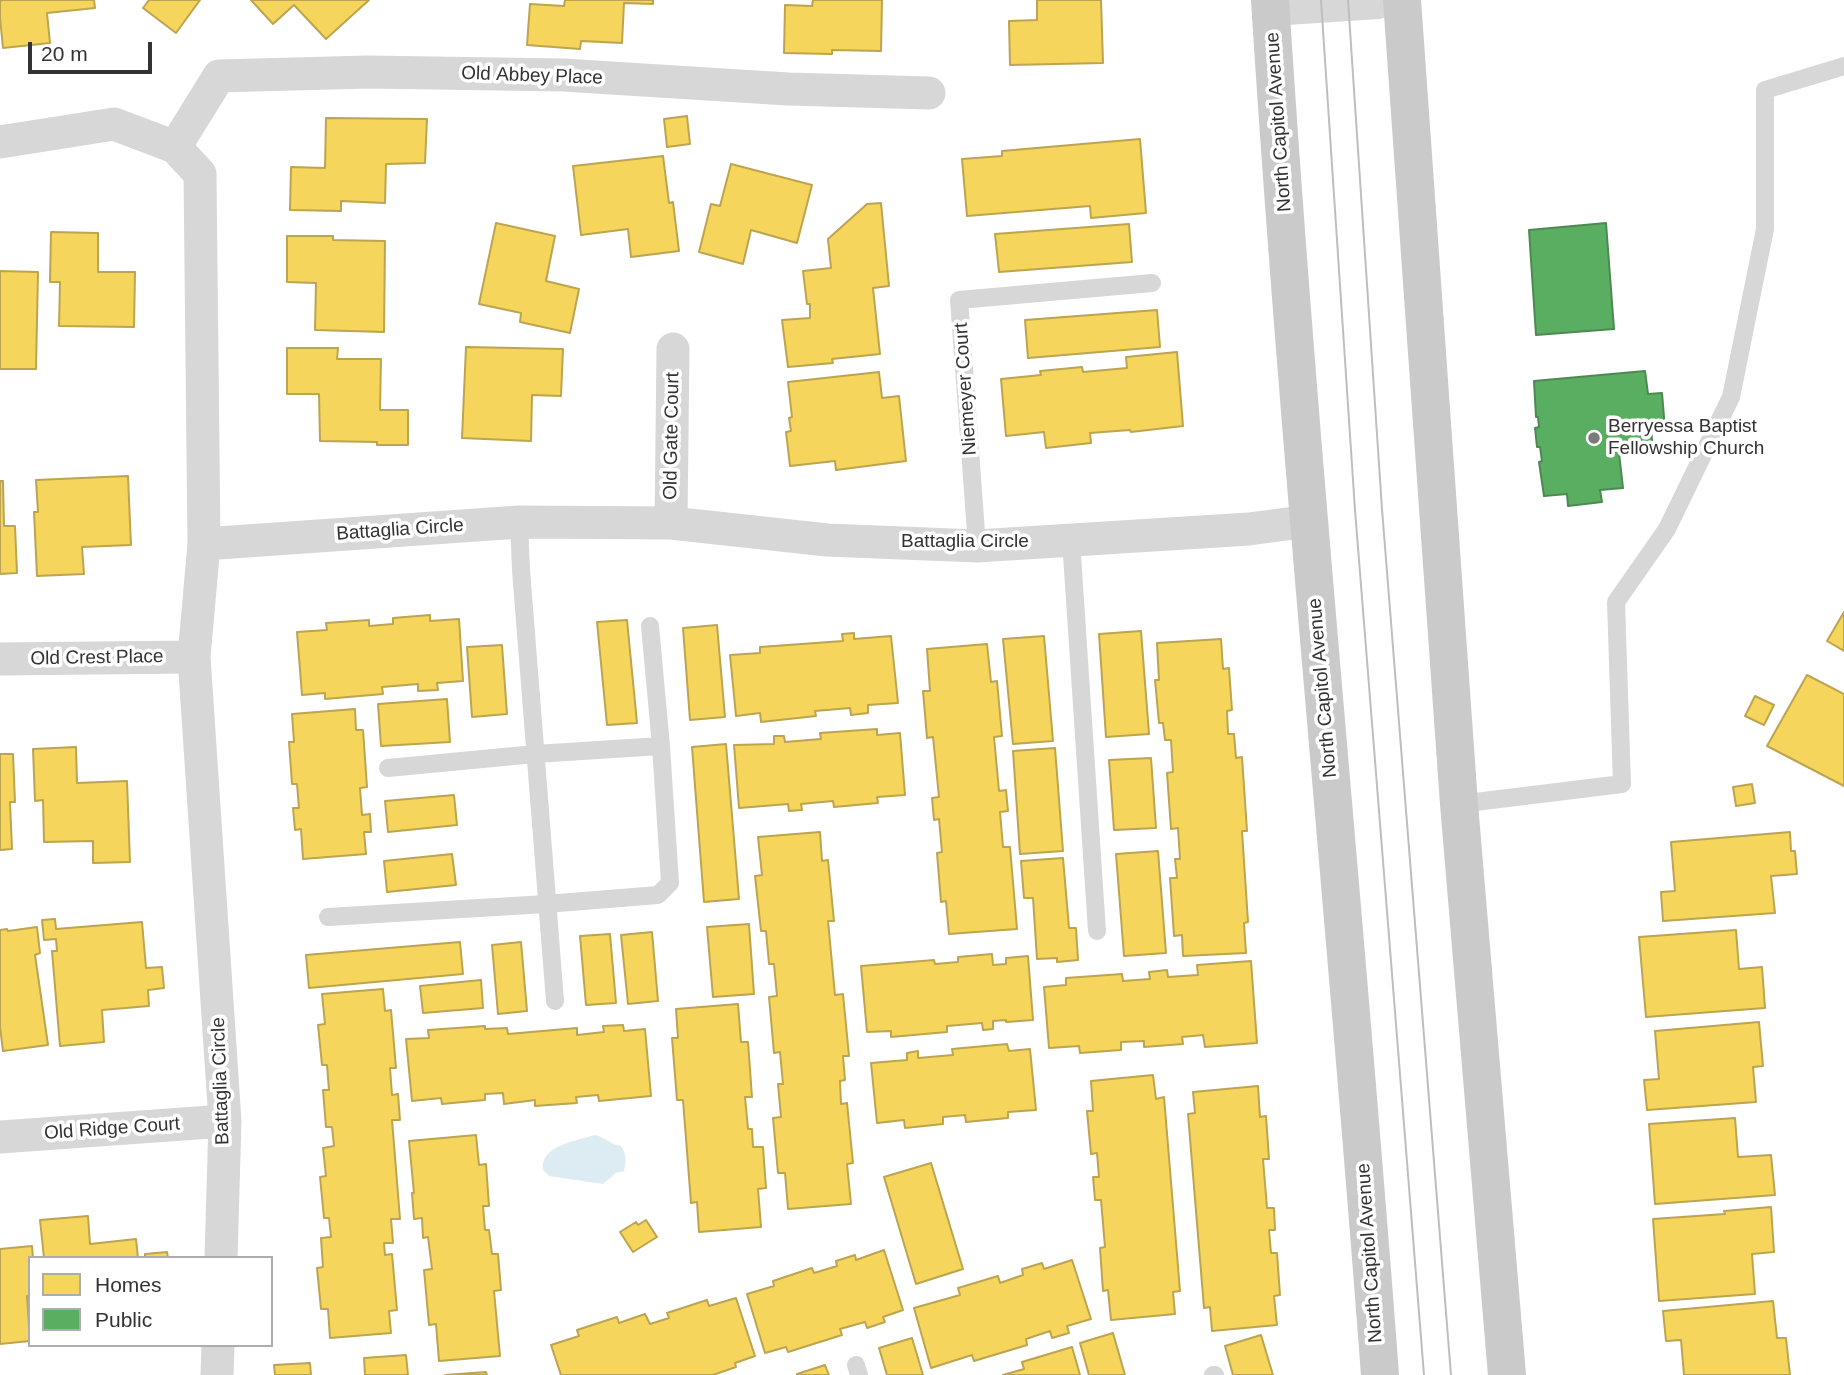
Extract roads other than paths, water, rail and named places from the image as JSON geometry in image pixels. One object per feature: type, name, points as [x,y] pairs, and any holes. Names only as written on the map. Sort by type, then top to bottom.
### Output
[{"type":"main road","points":[[1402,0],[1459,804],[1507,1375]]},
{"type":"main road","name":"North Capitol Avenue","points":[[1271,4],[1309,521],[1380,1375]]},
{"type":"street","points":[[1271,4],[1378,0]]},
{"type":"street","name":"Old Abbey Place","points":[[175,147],[219,76],[368,72],[563,75],[788,89],[929,93]]},
{"type":"street","points":[[0,142],[114,124],[175,147],[200,174],[204,544]]},
{"type":"street","name":"Old Gate Court","points":[[671,523],[673,349]]},
{"type":"street","name":"Battaglia Circle","points":[[221,1256],[225,1121],[194,657],[204,544],[519,522],[671,523],[827,540],[977,546],[1249,530],[1309,521]]},
{"type":"street","name":"Old Crest Place","points":[[0,659],[194,657]]},
{"type":"street","name":"Old Ridge Court","points":[[0,1137],[225,1121]]},
{"type":"street","points":[[217,1375],[218,1347]]},
{"type":"lane","points":[[1459,804],[1622,784],[1616,602],[1668,529],[1731,397],[1765,229],[1765,90],[1844,66]]},
{"type":"lane","name":"Niemeyer Court","points":[[977,546],[959,300],[1152,283]]},
{"type":"lane","points":[[519,522],[555,1002]]},
{"type":"lane","points":[[1071,540],[1097,931]]},
{"type":"lane","points":[[328,917],[659,895],[670,883],[650,626]]},
{"type":"lane","points":[[388,768],[535,754],[661,746]]},
{"type":"tram line","points":[[1321,0],[1355,510],[1424,1375]]},
{"type":"tram line","points":[[1348,0],[1382,509],[1451,1375]]},
{"type":"place","name":"Berryessa Baptist Fellowship Church","points":[[1594,438]]}]
